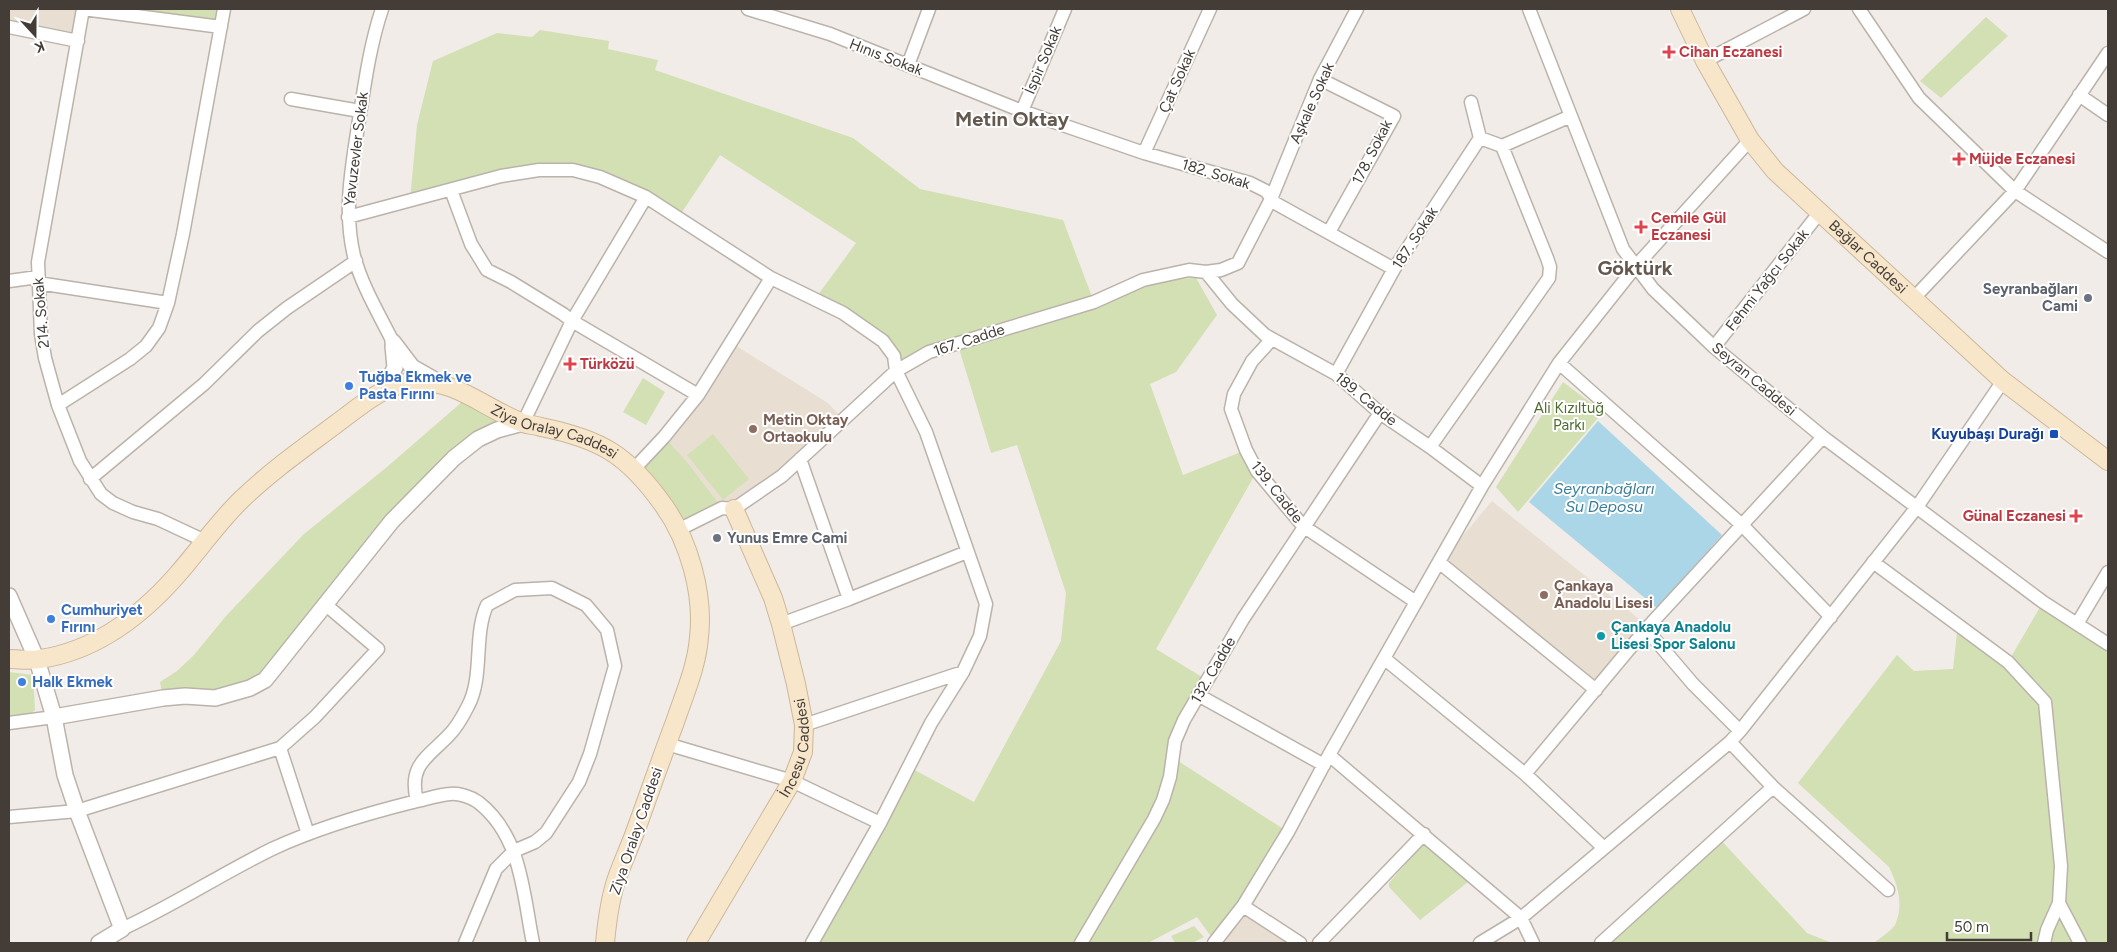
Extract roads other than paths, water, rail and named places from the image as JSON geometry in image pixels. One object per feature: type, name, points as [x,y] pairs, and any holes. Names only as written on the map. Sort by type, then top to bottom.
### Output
[{"type":"main road","name":"Bağlar Caddesi","points":[[1680,9],[1705,61],[1750,140],[1775,171],[2003,381],[2108,461]]},
{"type":"main road","name":"Ziya Oralay Caddesi","points":[[9,659],[37,660],[66,653],[101,637],[131,620],[148,606],[177,576],[240,500],[279,466],[367,401],[402,384],[412,382],[441,384],[470,395],[523,423],[597,442],[615,453],[634,469],[657,495],[678,530],[695,580],[699,608],[700,638],[690,677],[667,744],[617,878],[607,918],[605,943]]},
{"type":"main road","name":"İncesu Caddesi","points":[[696,943],[792,781],[803,752],[804,725],[782,624],[759,563],[734,509]]},
{"type":"street","points":[[83,9],[221,27]]},
{"type":"street","name":"214. Sokak","points":[[83,9],[38,262],[41,334],[47,367],[58,405],[80,461],[101,494],[113,503],[133,512],[158,519],[205,541]]},
{"type":"street","points":[[58,405],[130,359],[146,346],[159,328],[168,303],[224,9]]},
{"type":"street","name":"Yavuzevler Sokak","points":[[382,9],[367,64],[348,190],[348,217],[356,261],[364,283],[393,342]]},
{"type":"street","name":"Hınıs Sokak","points":[[748,9],[830,34],[1022,110]]},
{"type":"street","points":[[908,65],[928,9]]},
{"type":"street","name":"İspir Sokak","points":[[1022,110],[1065,9]]},
{"type":"street","name":"Çat Sokak","points":[[1144,153],[1210,9]]},
{"type":"street","name":"Aşkale Sokak","points":[[1271,199],[1320,79],[1357,9]]},
{"type":"street","name":"Seyran Caddesi","points":[[1530,9],[1623,249],[1653,289],[1714,347],[1822,437],[2043,602],[2108,644]]},
{"type":"street","points":[[1705,61],[1804,9]]},
{"type":"street","points":[[1859,9],[1919,98],[2015,191],[2108,252]]},
{"type":"street","points":[[9,27],[78,41]]},
{"type":"street","points":[[1914,298],[2015,191],[2108,53]]},
{"type":"street","name":"178. Sokak","points":[[1320,79],[1394,116],[1329,232]]},
{"type":"street","points":[[2079,96],[2108,115]]},
{"type":"street","points":[[292,99],[360,111]]},
{"type":"street","points":[[1471,102],[1480,138],[1502,146],[1571,116]]},
{"type":"street","name":"182. Sokak","points":[[1022,110],[1144,153],[1250,183],[1266,191],[1271,199],[1394,270]]},
{"type":"street","name":"187. Sokak","points":[[1336,374],[1394,270],[1480,138]]},
{"type":"street","points":[[1214,943],[1243,906],[1292,825],[1482,486],[1559,363],[1636,266],[1750,140]]},
{"type":"street","points":[[1430,447],[1549,278],[1550,267],[1547,258],[1502,146]]},
{"type":"street","points":[[348,217],[501,176],[539,170],[573,170],[600,177],[646,197],[770,278],[829,306],[868,329],[883,341],[894,356],[896,371],[926,432],[986,604],[980,636],[963,672],[931,723],[880,823],[812,943]]},
{"type":"street","points":[[450,190],[471,244],[487,270],[511,282],[563,314],[572,322],[698,395]]},
{"type":"street","points":[[9,723],[163,698],[185,696],[215,698],[250,688],[265,680],[392,521],[454,458],[478,439],[497,430],[523,423],[572,322],[646,197]]},
{"type":"street","name":"167. Cadde","points":[[678,530],[722,508],[734,509],[782,476],[896,371],[929,352],[1094,302],[1143,280],[1189,270],[1206,272],[1220,270],[1238,263],[1271,199]]},
{"type":"street","name":"Fehmi Yağcı Sokak","points":[[1714,347],[1820,212]]},
{"type":"street","points":[[90,478],[204,384],[258,331],[287,308],[356,261]]},
{"type":"street","name":"189. Cadde","points":[[1206,272],[1232,304],[1272,339],[1336,374],[1380,413],[1482,486]]},
{"type":"street","points":[[634,469],[664,437],[698,395],[770,278]]},
{"type":"street","points":[[9,281],[38,280],[168,303]]},
{"type":"street","name":"139. Cadde","points":[[1272,339],[1252,362],[1234,394],[1231,410],[1246,450],[1258,471],[1303,526],[1416,602]]},
{"type":"street","points":[[393,342],[412,367],[441,384]]},
{"type":"street","points":[[384,392],[392,378],[395,367],[393,342]]},
{"type":"street","points":[[1559,363],[1742,525],[1830,617]]},
{"type":"street","points":[[1480,943],[1521,918],[1730,742],[1917,507],[2003,381]]},
{"type":"street","name":"132. Cadde","points":[[1081,943],[1154,820],[1170,778],[1175,741],[1198,695],[1243,619],[1303,526],[1380,413]]},
{"type":"street","points":[[1525,774],[1646,629],[1822,437]]},
{"type":"street","points":[[800,459],[849,599]]},
{"type":"street","points":[[782,624],[967,552]]},
{"type":"street","points":[[1873,562],[2008,662],[2045,702],[2062,866],[2059,903],[2047,930],[2044,943]]},
{"type":"street","points":[[1440,563],[1596,690]]},
{"type":"street","points":[[2078,624],[2108,572]]},
{"type":"street","points":[[417,802],[413,786],[416,771],[424,759],[451,734],[470,704],[482,621],[487,605],[515,590],[552,588],[586,605],[607,630],[615,666],[590,754],[579,782],[546,832],[535,842],[514,851],[496,869],[465,943]]},
{"type":"street","points":[[9,596],[37,660],[54,717],[65,775],[76,811],[122,930]]},
{"type":"street","points":[[9,817],[76,811],[280,748],[310,722],[378,649],[326,605]]},
{"type":"street","points":[[1646,629],[1693,684],[1740,731]]},
{"type":"street","points":[[1385,659],[1525,774],[1604,848]]},
{"type":"street","points":[[804,725],[963,672]]},
{"type":"street","points":[[1198,695],[1327,760],[1424,834],[1521,918],[1533,943]]},
{"type":"street","points":[[1730,742],[1773,787],[1888,890]]},
{"type":"street","points":[[667,744],[792,781],[880,823]]},
{"type":"street","points":[[280,748],[308,834]]},
{"type":"street","points":[[1601,943],[1773,787]]},
{"type":"street","points":[[99,943],[272,849],[308,834],[370,813],[450,794],[464,795],[476,801],[502,827],[514,851],[523,882],[533,943]]},
{"type":"street","points":[[1319,943],[1424,834]]},
{"type":"street","points":[[2059,903],[2080,943]]},
{"type":"street","points":[[1243,906],[1300,943]]},
{"type":"water","name":"Seyranbağları Su Deposu","points":[[1598,421],[1722,535],[1657,608],[1529,502]]},
{"type":"place","name":"Cihan Eczanesi","points":[[1669,52]]},
{"type":"place","name":"Müjde Eczanesi","points":[[1959,159]]},
{"type":"place","name":"Cemile Gül Eczanesi","points":[[1641,227]]},
{"type":"place","name":"Seyranbağları Cami","points":[[2088,298]]},
{"type":"place","name":"Türközü","points":[[570,364]]},
{"type":"place","name":"Tuğba Ekmek ve Pasta Fırını","points":[[349,386]]},
{"type":"place","name":"Metin Oktay Ortaokulu","points":[[753,429]]},
{"type":"place","name":"Kuyubaşı Durağı","points":[[2054,434]]},
{"type":"place","name":"Günal Eczanesi","points":[[2076,516]]},
{"type":"place","name":"Yunus Emre Cami","points":[[717,538]]},
{"type":"place","name":"Çankaya Anadolu Lisesi","points":[[1544,595]]},
{"type":"place","name":"Cumhuriyet Fırını","points":[[51,619]]},
{"type":"place","name":"Çankaya Anadolu Lisesi Spor Salonu","points":[[1601,636]]},
{"type":"place","name":"Halk Ekmek","points":[[22,682]]},
{"type":"district","name":"Metin Oktay","points":[[1012,119]]},
{"type":"district","name":"Göktürk","points":[[1635,268]]},
{"type":"park label","name":"Ali Kızıltuğ Parkı","points":[[1569,416]]}]
